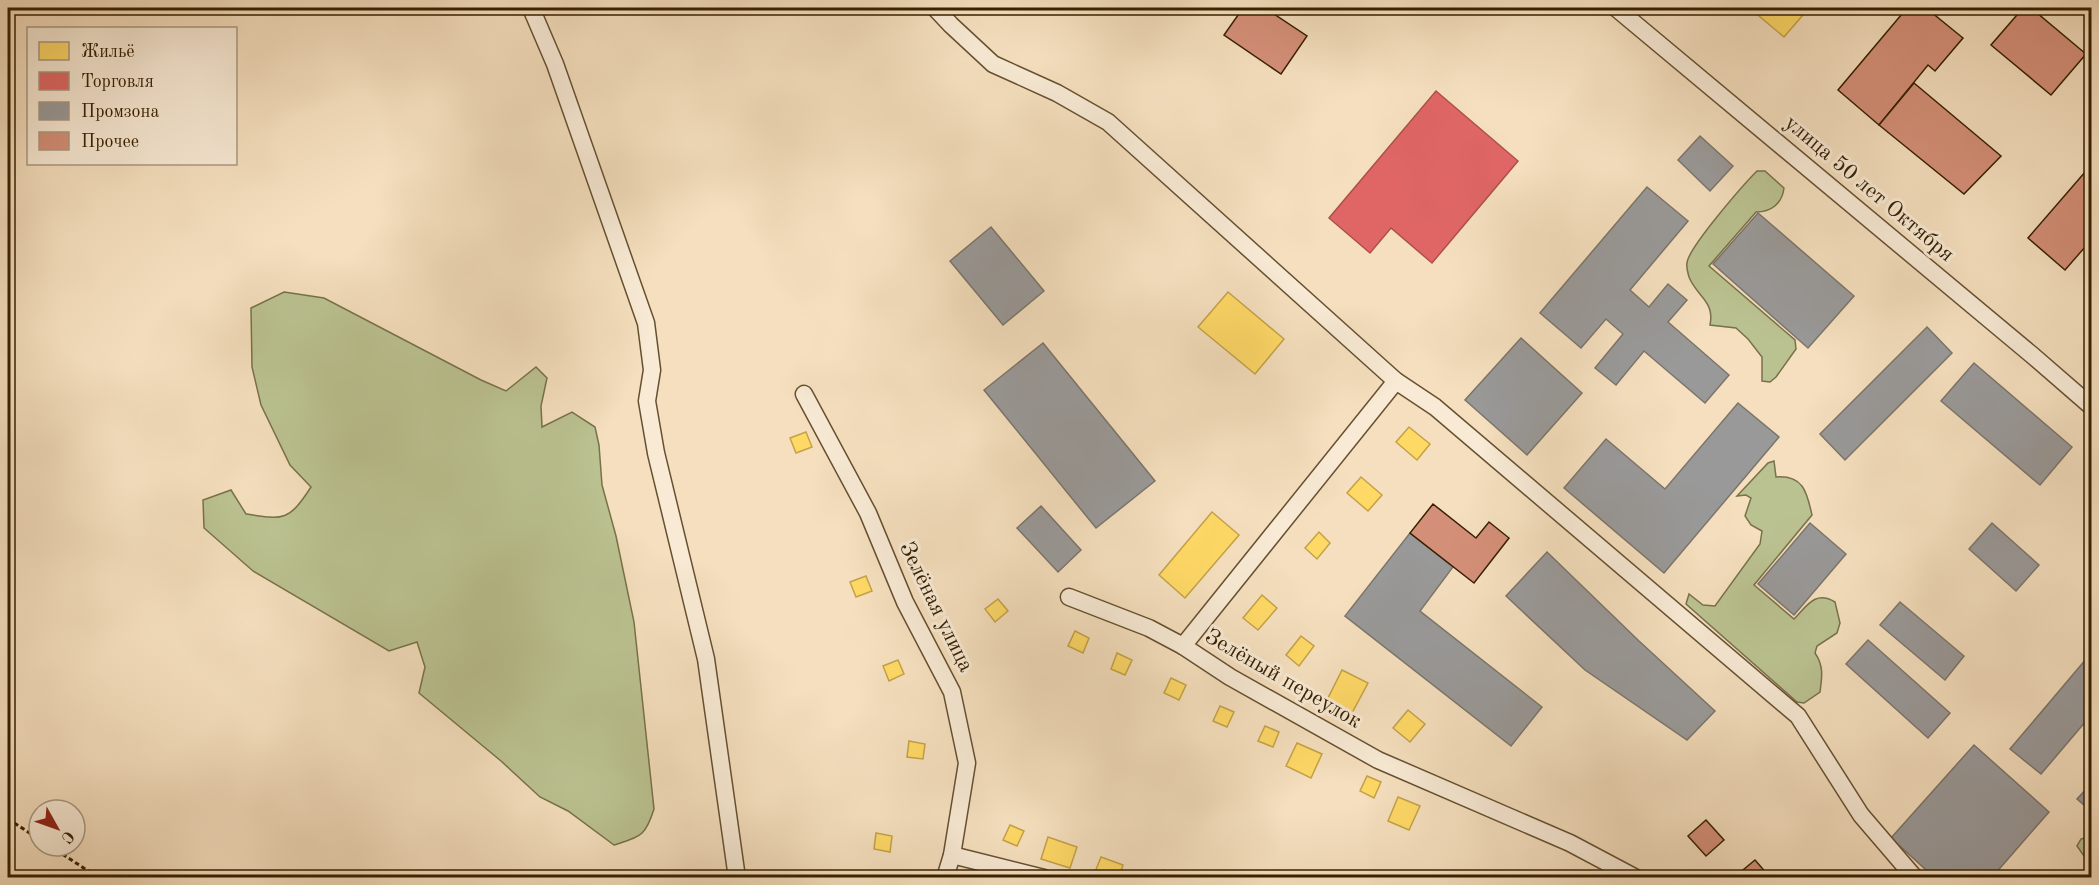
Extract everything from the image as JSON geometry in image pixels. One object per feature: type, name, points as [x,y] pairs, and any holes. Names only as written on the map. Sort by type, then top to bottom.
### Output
[{"type":"street","points":[[531,8],[555,64],[646,323],[652,370],[647,401],[656,453],[706,659],[737,878]]},
{"type":"street","points":[[935,8],[993,64],[1057,93],[1108,122],[1396,381],[1435,407],[1798,716],[1861,815],[1915,878]]},
{"type":"street","name":"улица 50 лет Октября","points":[[1616,8],[2032,355],[2091,407]]},
{"type":"street","name":"Зелёный переулок","points":[[1396,381],[1183,646],[1230,677],[1378,760],[1570,843],[1636,878]]},
{"type":"street","name":"Зелёная улица","points":[[804,394],[868,513],[905,602],[952,692],[967,763],[952,855],[945,878]]},
{"type":"street","points":[[1069,597],[1149,628],[1183,646]]},
{"type":"street","points":[[952,855],[1044,878]]},
{"type":"path","points":[[8,819],[27,831]]},
{"type":"path","points":[[68,858],[99,878]]},
{"type":"green space","points":[[1757,171],[1765,171],[1784,188],[1781,198],[1771,209],[1756,212],[1709,266],[1795,340],[1796,349],[1770,382],[1762,381],[1762,357],[1748,339],[1736,328],[1710,325],[1710,310],[1692,284],[1687,266],[1690,255],[1706,231]]},
{"type":"green space","points":[[284,292],[324,298],[506,391],[536,367],[547,378],[541,406],[542,427],[572,412],[595,427],[599,445],[602,485],[616,536],[634,622],[654,809],[648,825],[641,834],[614,845],[568,811],[540,797],[501,761],[419,693],[425,667],[417,642],[389,651],[253,571],[204,528],[203,500],[231,490],[246,514],[277,517],[291,512],[311,487],[290,465],[261,405],[252,367],[251,308]]},
{"type":"green space","points":[[1774,461],[1776,477],[1793,479],[1803,487],[1812,515],[1754,585],[1794,619],[1812,601],[1822,598],[1835,602],[1840,623],[1837,633],[1817,646],[1815,653],[1822,672],[1820,692],[1804,703],[1797,702],[1686,604],[1689,594],[1703,605],[1715,606],[1760,544],[1762,531],[1751,525],[1745,516],[1751,498],[1746,495],[1737,496],[1768,463]]},
{"type":"green space","points":[[2087,837],[2091,841],[2091,866],[2077,846],[2081,839]]},
{"type":"building: Жильё","points":[[1756,8],[1809,8],[1784,37],[1753,11]]},
{"type":"building: Жильё","points":[[1228,292],[1284,339],[1255,374],[1198,327]]},
{"type":"building: Жильё","points":[[1409,427],[1430,444],[1417,460],[1396,442]]},
{"type":"building: Жильё","points":[[806,432],[812,447],[796,453],[790,438]]},
{"type":"building: Жильё","points":[[1361,477],[1382,495],[1368,511],[1347,493]]},
{"type":"building: Жильё","points":[[1212,512],[1239,535],[1185,598],[1159,575]]},
{"type":"building: Жильё","points":[[1319,532],[1330,543],[1317,559],[1305,548]]},
{"type":"building: Жильё","points":[[866,576],[872,591],[856,597],[850,582]]},
{"type":"building: Жильё","points":[[1262,595],[1277,608],[1258,630],[1243,618]]},
{"type":"building: Жильё","points":[[998,599],[1008,611],[995,622],[985,609]]},
{"type":"building: Жильё","points":[[1075,631],[1089,638],[1083,653],[1068,646]]},
{"type":"building: Жильё","points":[[1301,636],[1314,646],[1299,666],[1286,655]]},
{"type":"building: Жильё","points":[[1117,653],[1132,660],[1125,675],[1111,669]]},
{"type":"building: Жильё","points":[[898,660],[904,674],[889,681],[883,666]]},
{"type":"building: Жильё","points":[[1342,670],[1368,683],[1352,713],[1327,700]]},
{"type":"building: Жильё","points":[[1171,678],[1186,685],[1179,700],[1164,693]]},
{"type":"building: Жильё","points":[[1220,706],[1234,712],[1227,727],[1213,721]]},
{"type":"building: Жильё","points":[[1408,710],[1425,724],[1410,742],[1393,728]]},
{"type":"building: Жильё","points":[[1265,726],[1279,732],[1273,747],[1258,741]]},
{"type":"building: Жильё","points":[[909,741],[925,744],[923,759],[907,757]]},
{"type":"building: Жильё","points":[[1297,743],[1322,754],[1311,778],[1286,766]]},
{"type":"building: Жильё","points":[[1367,776],[1381,782],[1374,798],[1360,791]]},
{"type":"building: Жильё","points":[[1398,797],[1420,806],[1409,830],[1388,821]]},
{"type":"building: Жильё","points":[[1010,825],[1024,831],[1017,846],[1003,840]]},
{"type":"building: Жильё","points":[[876,833],[892,836],[890,852],[874,849]]},
{"type":"building: Жильё","points":[[1048,837],[1077,847],[1070,868],[1041,859]]},
{"type":"building: Жильё","points":[[1101,857],[1123,865],[1119,878],[1110,878],[1095,872]]},
{"type":"building: Жильё","points":[[1163,870],[1182,878],[1160,878]]},
{"type":"building: Торговля","points":[[1436,91],[1518,161],[1432,263],[1391,228],[1370,253],[1329,218]]},
{"type":"building: Промзона","points":[[1700,136],[1733,166],[1710,191],[1678,160]]},
{"type":"building: Промзона","points":[[1647,187],[1688,221],[1630,290],[1649,307],[1668,284],[1687,300],[1668,322],[1729,375],[1705,403],[1644,351],[1616,385],[1595,368],[1623,334],[1606,319],[1581,348],[1540,313]]},
{"type":"building: Промзона","points":[[1758,213],[1854,296],[1808,348],[1713,264]]},
{"type":"building: Промзона","points":[[991,227],[1044,291],[1003,325],[950,261]]},
{"type":"building: Промзона","points":[[1927,327],[1952,353],[1845,460],[1820,434]]},
{"type":"building: Промзона","points":[[1521,338],[1582,393],[1527,455],[1465,400]]},
{"type":"building: Промзона","points":[[1043,343],[1155,481],[1096,528],[984,390]]},
{"type":"building: Промзона","points":[[1974,363],[2072,447],[2040,485],[1941,401]]},
{"type":"building: Промзона","points":[[1738,403],[1779,437],[1664,573],[1564,488],[1606,439],[1665,489]]},
{"type":"building: Промзона","points":[[1041,506],[1081,550],[1058,572],[1017,528]]},
{"type":"building: Промзона","points":[[1810,523],[1846,554],[1794,615],[1758,584]]},
{"type":"building: Промзона","points":[[1992,523],[2039,565],[2016,591],[1969,549]]},
{"type":"building: Промзона","points":[[1410,533],[1453,567],[1420,611],[1542,707],[1511,746],[1345,616]]},
{"type":"building: Промзона","points":[[1547,552],[1715,711],[1687,740],[1585,670],[1506,596]]},
{"type":"building: Промзона","points":[[1900,602],[1964,656],[1945,680],[1880,625]]},
{"type":"building: Промзона","points":[[1868,640],[1950,713],[1928,738],[1846,664]]},
{"type":"building: Промзона","points":[[2092,652],[2092,714],[2041,774],[2010,749]]},
{"type":"building: Промзона","points":[[1974,745],[2049,812],[1994,875],[1997,878],[1935,878],[1891,838]]},
{"type":"building: Промзона","points":[[2092,783],[2092,812],[2077,799]]},
{"type":"building: Прочее","points":[[1243,8],[1265,8],[1307,36],[1281,74],[1224,35]]},
{"type":"building: Прочее","points":[[1907,8],[1926,8],[1963,38],[1935,71],[1928,65],[1879,125],[1838,90]]},
{"type":"building: Прочее","points":[[2023,8],[2031,8],[2086,54],[2051,95],[1991,45]]},
{"type":"building: Прочее","points":[[1914,83],[2001,156],[1964,194],[1879,125]]},
{"type":"building: Прочее","points":[[2092,164],[2092,239],[2065,270],[2028,238]]},
{"type":"building: Прочее","points":[[1433,504],[1476,538],[1489,522],[1509,538],[1474,583],[1410,533]]},
{"type":"building: Прочее","points":[[1706,820],[1724,840],[1706,856],[1688,836]]},
{"type":"building: Прочее","points":[[1755,860],[1769,876],[1739,878],[1737,875]]}]
